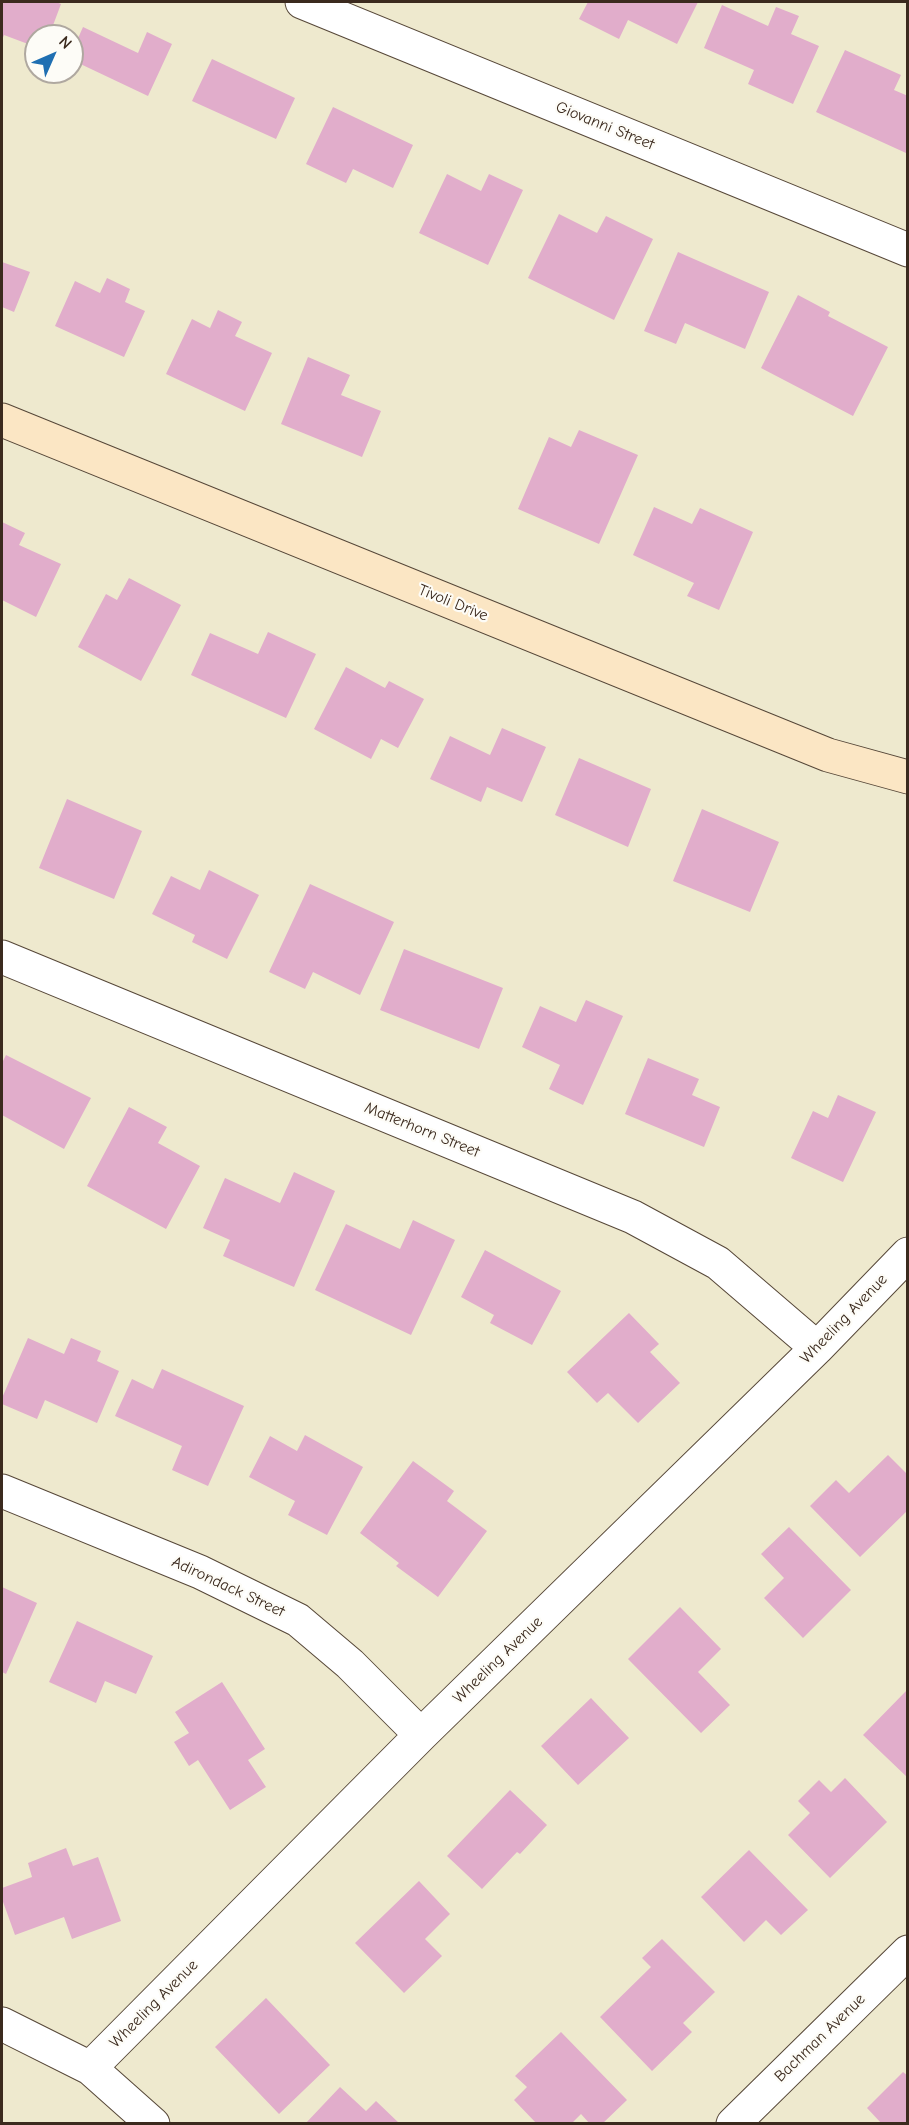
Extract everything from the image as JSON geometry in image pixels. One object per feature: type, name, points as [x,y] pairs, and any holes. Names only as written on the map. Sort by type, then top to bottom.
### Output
[{"type":"street","name":"Giovanni Street","points":[[302,2],[908,250]]},
{"type":"street","name":"Tivoli Drive","points":[[2,420],[828,755],[908,777]]},
{"type":"street","name":"Matterhorn Street","points":[[2,957],[633,1217],[718,1263],[817,1348]]},
{"type":"street","name":"Wheeling Avenue","points":[[90,2068],[421,1735],[817,1348],[908,1254]]},
{"type":"street","name":"Adirondack Street","points":[[2,1491],[200,1572],[298,1620],[350,1664],[421,1735]]},
{"type":"street","name":"Bachman Avenue","points":[[733,2124],[908,1952]]},
{"type":"street","points":[[2,2024],[90,2068],[153,2124]]},
{"type":"building","points":[[2,2],[56,2],[61,4],[54,24],[24,24],[24,42],[4,35],[2,40]]},
{"type":"building","points":[[588,2],[698,2],[677,44],[628,20],[619,39],[579,19]]},
{"type":"building","points":[[722,5],[768,26],[776,7],[799,16],[791,34],[819,46],[793,104],[748,84],[754,70],[704,48]]},
{"type":"building","points":[[84,27],[138,53],[147,32],[172,44],[148,96],[84,66]]},
{"type":"building","points":[[845,50],[901,75],[894,90],[908,96],[908,149],[906,153],[816,112]]},
{"type":"building","points":[[212,59],[295,98],[276,139],[192,101]]},
{"type":"building","points":[[333,107],[413,145],[393,188],[353,169],[346,183],[306,164]]},
{"type":"building","points":[[447,174],[481,191],[489,174],[523,190],[488,265],[419,233]]},
{"type":"building","points":[[559,214],[597,233],[606,216],[653,239],[614,320],[528,278]]},
{"type":"building","points":[[678,252],[769,292],[745,349],[685,323],[676,344],[644,331]]},
{"type":"building","points":[[2,262],[30,272],[14,312],[2,307]]},
{"type":"building","points":[[107,278],[130,289],[125,302],[145,311],[124,357],[55,326],[75,281],[100,293]]},
{"type":"building","points":[[798,295],[830,312],[828,316],[888,347],[853,416],[761,368]]},
{"type":"building","points":[[218,310],[242,322],[235,336],[272,353],[245,411],[166,374],[192,319],[210,328]]},
{"type":"building","points":[[308,357],[350,375],[341,395],[381,411],[362,457],[281,424]]},
{"type":"building","points":[[579,430],[638,455],[599,544],[518,509],[549,437],[571,447]]},
{"type":"building","points":[[654,507],[692,524],[700,508],[753,532],[719,610],[687,596],[694,583],[633,555]]},
{"type":"building","points":[[2,522],[25,533],[19,545],[61,564],[36,617],[2,600]]},
{"type":"building","points":[[129,578],[181,605],[141,681],[78,647],[106,594],[117,600]]},
{"type":"building","points":[[268,632],[316,654],[286,718],[191,675],[210,633],[258,654]]},
{"type":"building","points":[[346,667],[385,688],[389,681],[424,699],[398,748],[381,739],[371,759],[314,729]]},
{"type":"building","points":[[502,728],[546,747],[522,802],[487,787],[481,802],[430,779],[450,736],[490,755]]},
{"type":"building","points":[[579,758],[651,789],[628,847],[555,815]]},
{"type":"building","points":[[67,799],[142,831],[114,899],[39,868]]},
{"type":"building","points":[[702,809],[779,842],[750,912],[673,881]]},
{"type":"building","points":[[209,870],[259,895],[227,959],[192,942],[195,935],[152,914],[171,876],[200,890]]},
{"type":"building","points":[[310,884],[394,922],[360,995],[313,972],[305,989],[269,972]]},
{"type":"building","points":[[404,949],[503,988],[479,1049],[380,1010]]},
{"type":"building","points":[[586,1000],[623,1016],[583,1105],[549,1089],[560,1065],[522,1047],[540,1006],[576,1022]]},
{"type":"building","points":[[6,1055],[91,1098],[64,1149],[2,1115],[2,1063]]},
{"type":"building","points":[[648,1058],[699,1079],[692,1095],[720,1107],[704,1147],[625,1114]]},
{"type":"building","points":[[838,1095],[876,1112],[843,1182],[791,1158],[813,1111],[828,1118]]},
{"type":"building","points":[[129,1107],[167,1127],[158,1143],[200,1166],[166,1229],[87,1186]]},
{"type":"building","points":[[294,1172],[335,1191],[294,1287],[223,1256],[230,1240],[203,1228],[225,1178],[280,1203]]},
{"type":"building","points":[[413,1220],[455,1240],[411,1335],[315,1290],[346,1224],[400,1249]]},
{"type":"building","points":[[485,1250],[561,1291],[532,1345],[490,1323],[494,1315],[461,1297]]},
{"type":"building","points":[[629,1313],[659,1344],[650,1352],[680,1383],[638,1423],[608,1393],[597,1403],[567,1372]]},
{"type":"building","points":[[28,1338],[64,1354],[71,1338],[101,1351],[97,1361],[119,1371],[97,1423],[45,1400],[37,1419],[2,1404],[2,1398]]},
{"type":"building","points":[[162,1369],[244,1406],[208,1486],[172,1470],[182,1446],[115,1416],[132,1379],[153,1389]]},
{"type":"building","points":[[305,1435],[363,1467],[327,1535],[288,1515],[295,1501],[249,1477],[270,1436],[297,1451]]},
{"type":"building","points":[[888,1455],[908,1475],[908,1510],[860,1557],[810,1506],[836,1480],[849,1493]]},
{"type":"building","points":[[413,1461],[454,1491],[447,1501],[487,1531],[438,1597],[396,1566],[399,1563],[360,1533]]},
{"type":"building","points":[[789,1527],[851,1590],[803,1638],[764,1598],[784,1578],[761,1554]]},
{"type":"building","points":[[2,1587],[37,1603],[6,1674],[2,1672]]},
{"type":"building","points":[[680,1607],[721,1649],[698,1672],[730,1705],[701,1733],[628,1659]]},
{"type":"building","points":[[77,1621],[153,1656],[136,1694],[105,1681],[96,1703],[49,1682]]},
{"type":"building","points":[[222,1682],[265,1749],[248,1760],[266,1787],[230,1810],[198,1760],[189,1766],[174,1742],[189,1733],[175,1712]]},
{"type":"building","points":[[908,1689],[908,1778],[863,1735]]},
{"type":"building","points":[[591,1698],[629,1738],[578,1785],[541,1746]]},
{"type":"building","points":[[845,1778],[887,1822],[830,1878],[788,1835],[810,1813],[798,1801],[819,1780],[831,1792]]},
{"type":"building","points":[[510,1790],[547,1825],[520,1854],[517,1852],[482,1889],[447,1856]]},
{"type":"building","points":[[66,1848],[73,1866],[98,1857],[121,1921],[72,1939],[64,1917],[15,1935],[2,1899],[2,1888],[32,1877],[28,1863]]},
{"type":"building","points":[[749,1850],[808,1910],[781,1935],[766,1920],[744,1942],[701,1897]]},
{"type":"building","points":[[419,1881],[450,1914],[425,1939],[442,1956],[404,1993],[355,1943]]},
{"type":"building","points":[[662,1939],[715,1992],[683,2023],[692,2032],[652,2071],[600,2017],[651,1967],[642,1958]]},
{"type":"building","points":[[266,1998],[330,2065],[279,2114],[215,2047]]},
{"type":"building","points":[[561,2032],[627,2100],[602,2124],[590,2124],[581,2114],[571,2124],[537,2124],[514,2100],[527,2087],[515,2076]]},
{"type":"building","points":[[903,2072],[908,2076],[908,2124],[882,2124],[867,2108]]},
{"type":"building","points":[[340,2087],[366,2111],[376,2101],[400,2124],[305,2124]]}]
